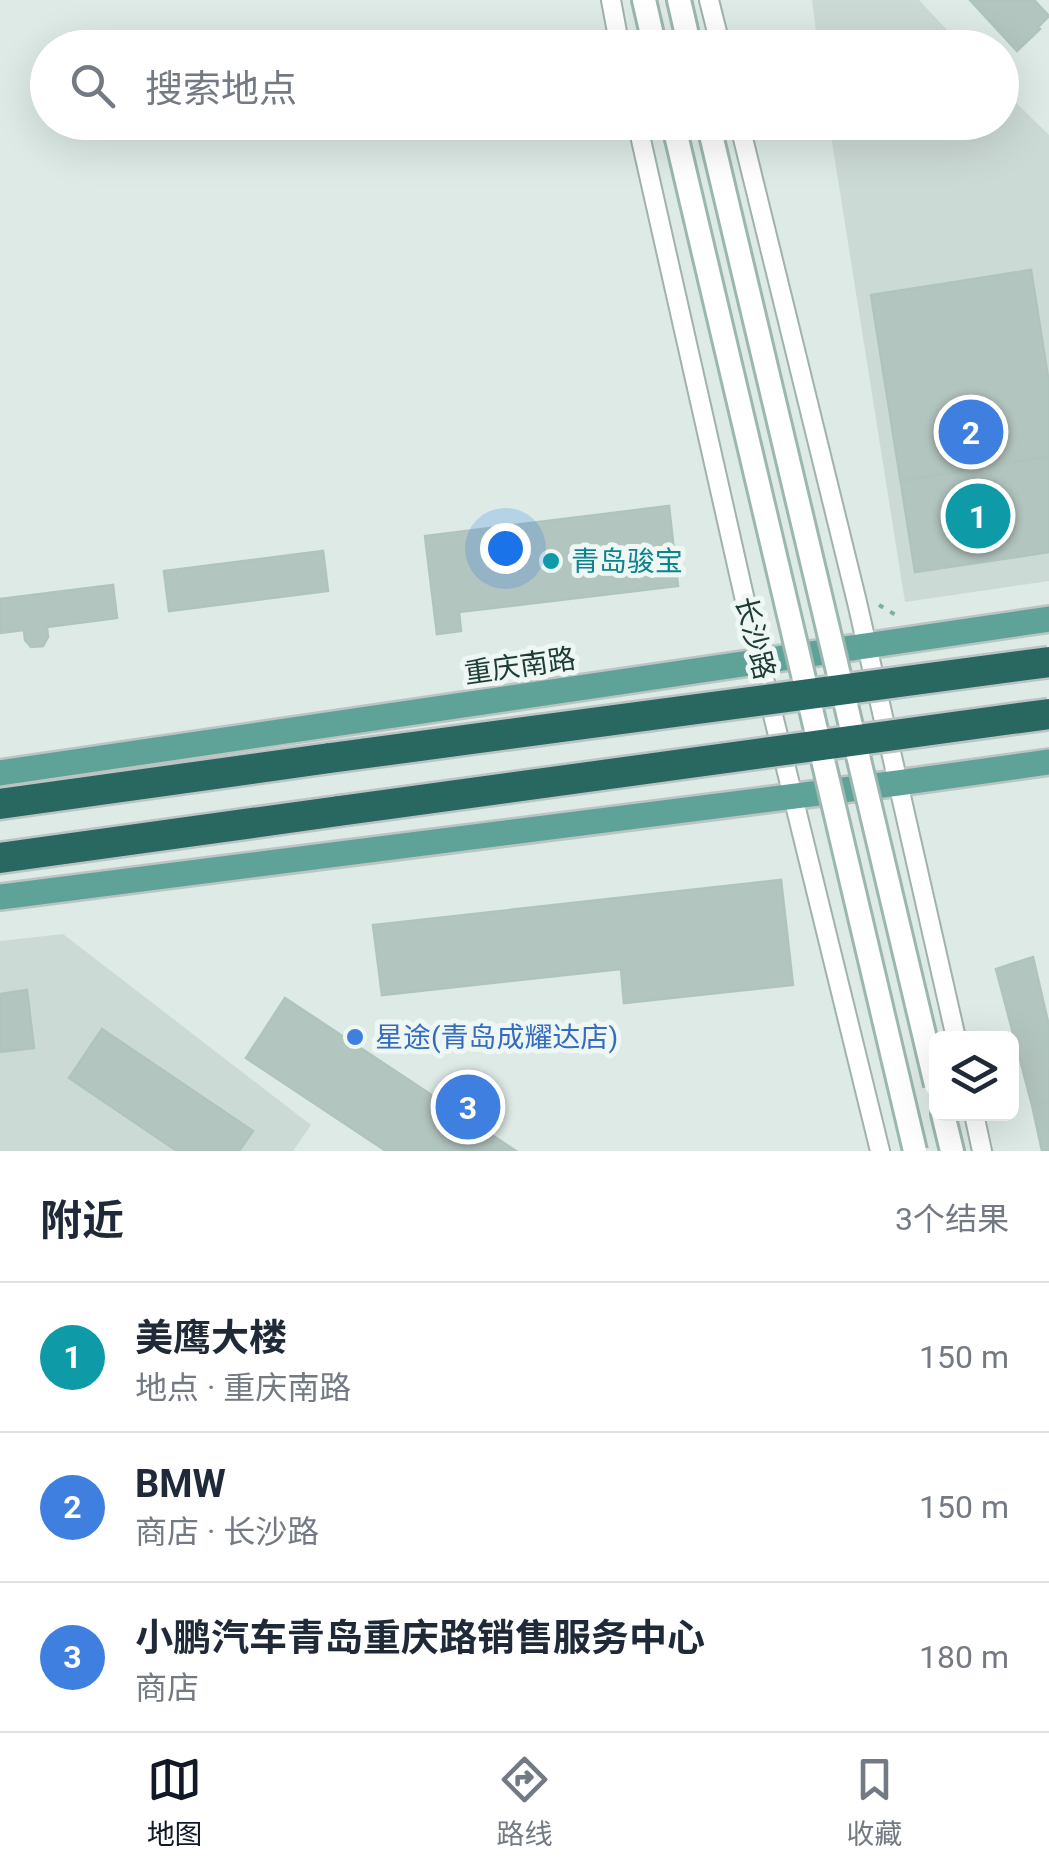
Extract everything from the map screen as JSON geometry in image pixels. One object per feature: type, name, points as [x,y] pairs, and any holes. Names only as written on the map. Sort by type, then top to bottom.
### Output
[{"type":"highway","points":[[0,804],[1049,662]]},
{"type":"highway","points":[[0,858],[1049,714]]},
{"type":"main road","points":[[644,0],[651,30]]},
{"type":"main road","points":[[679,0],[686,30]]},
{"type":"main road","name":"长沙路","points":[[676,140],[916,1151]]},
{"type":"main road","points":[[712,140],[929,1055]]},
{"type":"main road","name":"重庆南路","points":[[0,772],[1049,619]]},
{"type":"main road","points":[[0,897],[1049,762]]},
{"type":"main road","points":[[945,1121],[952,1151]]},
{"type":"street","points":[[612,0],[617,30]]},
{"type":"street","points":[[709,0],[716,30]]},
{"type":"street","name":"长沙路","points":[[641,140],[746,605],[880,1151]]},
{"type":"street","points":[[743,140],[867,646],[954,1031]]},
{"type":"street","points":[[976,1121],[982,1151]]},
{"type":"shaded area","points":[[812,0],[919,0],[947,30],[816,30]]},
{"type":"shaded area","points":[[1019,106],[1049,135],[1049,581],[905,602],[832,140],[1019,140]]},
{"type":"shaded area","points":[[63,934],[311,1125],[293,1151],[0,1151],[0,941]]},
{"type":"building","points":[[970,0],[1034,0],[1049,16],[1019,49],[1019,30],[998,30]]},
{"type":"building","points":[[1031,270],[1049,383],[1049,552],[915,572],[871,295]]},
{"type":"building","points":[[1049,456],[1049,552],[915,572],[901,481]]},
{"type":"building","name":"青岛骏宝","points":[[669,506],[678,586],[459,612],[461,631],[437,634],[425,536]]},
{"type":"building","points":[[323,551],[328,591],[169,611],[164,571]]},
{"type":"building","points":[[113,585],[117,618],[47,627],[48,637],[43,646],[31,647],[24,630],[0,633],[0,599]]},
{"type":"building","points":[[781,880],[793,985],[624,1003],[621,969],[382,995],[373,925]]},
{"type":"building","points":[[1033,957],[1049,1026],[1049,1101],[1032,1105],[1019,1056],[1019,1031],[1012,1031],[996,969]]},
{"type":"building","points":[[27,990],[34,1048],[0,1052],[0,994]]},
{"type":"building","points":[[285,998],[516,1151],[386,1151],[246,1058]]},
{"type":"building","points":[[102,1029],[253,1131],[239,1151],[177,1151],[69,1078]]},
{"type":"building","points":[[1049,1101],[1049,1151],[1042,1151],[1032,1105]]},
{"type":"place","name":"BMW","points":[[971,432]]},
{"type":"place","name":"美鹰大楼","points":[[978,516]]},
{"type":"place","name":"青岛骏宝","points":[[551,561]]},
{"type":"place","name":"星途(青岛成耀达店)","points":[[355,1037]]},
{"type":"place","name":"小鹏汽车青岛重庆路销售服务中心","points":[[468,1107]]}]
